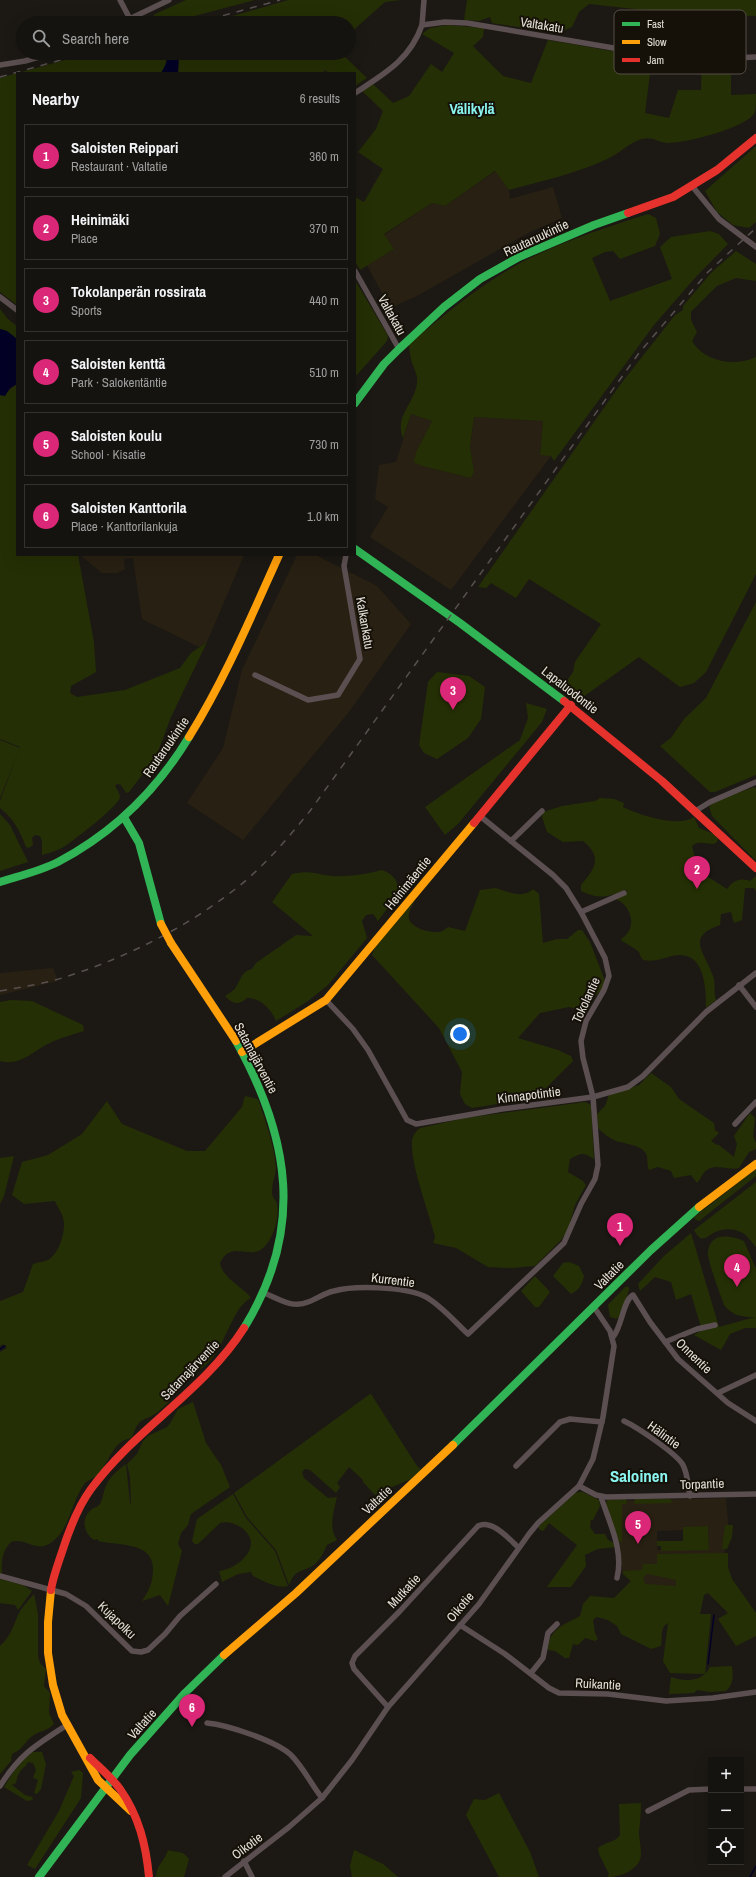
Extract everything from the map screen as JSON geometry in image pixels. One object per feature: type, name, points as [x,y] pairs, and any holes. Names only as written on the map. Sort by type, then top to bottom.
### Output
[{"type":"main road","name":"Rautaruukintie","points":[[356,402],[384,364],[399,349],[444,307],[474,284],[519,257],[594,225],[673,197],[717,170],[756,138]]},
{"type":"main road","name":"Lapaluodontie","points":[[356,550],[505,656],[571,706],[636,758],[697,810],[756,868]]},
{"type":"main road","name":"Rautaruukintie","points":[[0,882],[28,875],[60,862],[101,838],[125,819],[177,758],[194,731],[230,661],[279,556]]},
{"type":"main road","name":"Heinimäentie","points":[[242,1052],[326,1000],[336,990],[571,706]]},
{"type":"main road","name":"Satamajärventie","points":[[125,819],[133,829],[140,846],[154,909],[160,924],[242,1052],[262,1091],[278,1142],[284,1182],[284,1207],[280,1238],[262,1292],[248,1319],[219,1360],[124,1452],[88,1492],[68,1531],[51,1589],[48,1621],[49,1660],[57,1702],[67,1725],[97,1778],[105,1788],[131,1811]]},
{"type":"main road","name":"Valtatie","points":[[39,1877],[130,1755],[185,1693],[224,1655],[296,1593],[491,1409],[680,1223],[756,1164]]},
{"type":"main road","name":"Satamajärventie","points":[[82,1751],[120,1789],[139,1826],[146,1848],[149,1877]]},
{"type":"street","points":[[120,0],[129,16]]},
{"type":"street","points":[[134,16],[169,0]]},
{"type":"street","points":[[356,92],[397,65],[411,47],[422,25],[424,0]]},
{"type":"street","name":"Valtakatu","points":[[422,25],[445,22],[467,23],[614,48]]},
{"type":"street","name":"Valtakatu","points":[[746,57],[756,57]]},
{"type":"street","points":[[0,65],[28,60]]},
{"type":"street","points":[[692,186],[719,219],[756,247]]},
{"type":"street","name":"Valtakatu","points":[[356,274],[399,349]]},
{"type":"street","points":[[0,297],[16,309]]},
{"type":"street","name":"Kalkankatu","points":[[255,674],[308,700],[338,695],[360,659],[344,566],[346,556]]},
{"type":"street","points":[[697,810],[710,802],[756,782]]},
{"type":"street","points":[[511,842],[542,811]]},
{"type":"street","name":"Tokolantie","points":[[480,816],[558,879],[582,912],[605,958],[609,972],[606,985],[585,1024],[581,1041],[583,1058],[593,1097],[598,1165],[597,1174],[566,1239],[535,1272]]},
{"type":"street","points":[[582,912],[624,893]]},
{"type":"street","name":"Kinnapotintie","points":[[326,1000],[361,1040],[399,1104],[405,1117],[411,1122],[422,1123],[502,1108],[593,1097],[617,1091],[636,1082],[706,1012],[756,973]]},
{"type":"street","points":[[739,985],[756,1008]]},
{"type":"street","points":[[735,1124],[756,1102]]},
{"type":"street","name":"Kurrentie","points":[[262,1292],[283,1302],[294,1304],[307,1303],[323,1295],[342,1289],[386,1289],[417,1294],[431,1300],[468,1334],[535,1272]]},
{"type":"street","name":"Onnentie","points":[[613,1337],[618,1330],[630,1297],[634,1296],[665,1342],[678,1358],[728,1403],[756,1421]]},
{"type":"street","points":[[594,1307],[613,1337]]},
{"type":"street","points":[[665,1342],[697,1329],[715,1325]]},
{"type":"street","name":"Oikotie","points":[[225,1877],[289,1827],[322,1798],[347,1766],[388,1707],[496,1582],[518,1547],[538,1523],[579,1486],[593,1459],[602,1422],[614,1346],[613,1337]]},
{"type":"street","points":[[718,1393],[756,1375]]},
{"type":"street","points":[[516,1466],[549,1432],[564,1420],[578,1419],[602,1422]]},
{"type":"street","name":"Hälintie","points":[[624,1421],[680,1460],[686,1472],[690,1496]]},
{"type":"street","name":"Torpantie","points":[[579,1486],[601,1497],[756,1494]]},
{"type":"street","points":[[601,1497],[618,1546],[619,1570],[617,1578]]},
{"type":"street","name":"Mutkatie","points":[[388,1707],[354,1669],[352,1663],[355,1656],[400,1612],[478,1526],[481,1524],[492,1526],[518,1547]]},
{"type":"street","name":"Kujapolku","points":[[0,1576],[66,1594],[86,1606],[132,1651],[141,1652],[148,1650],[165,1634],[180,1616],[216,1584]]},
{"type":"street","points":[[531,1673],[543,1658],[548,1633],[556,1624]]},
{"type":"street","name":"Ruikantie","points":[[460,1625],[531,1673],[549,1688],[562,1694],[608,1694],[666,1701],[707,1699],[756,1692]]},
{"type":"street","points":[[208,1723],[226,1726],[282,1748],[292,1756],[322,1798]]},
{"type":"street","points":[[0,1786],[10,1769],[21,1757],[67,1725]]},
{"type":"street","points":[[648,1811],[689,1790],[708,1789]]},
{"type":"street","points":[[744,1789],[756,1789]]},
{"type":"street","points":[[244,1861],[252,1877]]},
{"type":"shaded area","points":[[496,171],[509,190],[510,199],[553,187],[562,218],[528,233],[417,296],[390,308],[367,265],[394,249],[384,235],[432,203],[445,206]]},
{"type":"shaded area","points":[[411,414],[432,421],[416,452],[422,466],[471,478],[474,472],[470,447],[474,417],[543,421],[540,454],[551,456],[451,590],[370,537],[388,507],[375,499],[379,465],[396,462]]},
{"type":"shaded area","points":[[81,556],[244,556],[207,642],[199,647],[142,619],[133,558],[124,559],[125,569],[118,573],[102,573]]},
{"type":"shaded area","points":[[297,556],[317,556],[377,586],[411,624],[349,712],[243,840],[187,803],[223,748],[242,670]]},
{"type":"shaded area","points":[[53,968],[58,981],[0,995],[0,973]]},
{"type":"shaded area","points":[[726,1498],[729,1534],[722,1560],[720,1581],[674,1589],[631,1581],[622,1572],[620,1547],[607,1501]],"holes":[[[683,1527],[708,1527],[709,1550],[657,1550],[657,1531],[683,1530]]]},
{"type":"green space","points":[[186,0],[255,0],[194,16],[153,15]]},
{"type":"green space","points":[[288,0],[401,0],[385,2],[356,28],[356,16],[233,16]]},
{"type":"green space","points":[[467,0],[756,0],[756,16],[746,16],[746,10],[644,10],[589,4],[579,12],[572,27],[561,32],[535,27],[524,28],[492,23],[490,17],[479,21],[464,20]]},
{"type":"green space","points":[[448,25],[484,28],[483,37],[473,46],[503,76],[531,83],[548,40],[614,51],[614,74],[650,74],[645,113],[669,118],[678,90],[701,90],[702,74],[731,74],[731,95],[756,94],[755,112],[750,118],[741,124],[715,134],[668,143],[649,138],[642,139],[632,143],[610,158],[594,165],[558,177],[509,190],[495,171],[445,206],[432,203],[384,234],[394,249],[360,270],[356,263],[356,198],[364,202],[383,169],[358,152],[376,129],[383,111],[362,91],[373,84],[393,103],[409,96],[431,64],[442,72],[454,53],[422,34],[430,28]]},
{"type":"green space","points":[[65,60],[167,60],[162,72],[22,72]]},
{"type":"green space","points":[[179,60],[348,60],[367,78],[356,85],[356,72],[328,72],[325,70],[324,72],[178,72]]},
{"type":"green space","points":[[16,73],[16,304],[0,292],[0,78]]},
{"type":"green space","points":[[756,146],[756,222],[749,228],[733,225],[717,212],[705,191]]},
{"type":"green space","points":[[648,214],[656,218],[660,234],[655,246],[620,259],[613,251],[605,252],[592,258],[610,301],[672,279],[660,247],[671,237],[710,231],[719,234],[728,244],[694,279],[654,325],[554,461],[551,456],[540,455],[543,421],[474,417],[470,447],[474,472],[471,478],[422,466],[414,462],[416,452],[432,421],[411,414],[403,438],[401,423],[413,397],[417,383],[417,376],[411,359],[409,344],[481,287],[528,259],[573,240]]},
{"type":"green space","points":[[736,251],[756,264],[756,281],[736,278],[717,286],[691,312],[691,320],[697,332],[692,341],[704,354],[721,361],[739,362],[756,357],[756,574],[706,672],[694,683],[680,687],[639,657],[583,697],[566,682],[573,672],[575,662],[601,624],[529,579],[516,598],[491,583],[486,588],[478,587],[620,385],[675,315],[683,310],[683,306],[712,272]]},
{"type":"green space","points":[[356,282],[388,336],[387,341],[356,376]]},
{"type":"green space","points":[[0,309],[8,319],[16,325],[16,338],[7,331],[0,329]]},
{"type":"green space","points":[[16,385],[16,556],[78,556],[94,642],[96,672],[71,686],[70,693],[77,697],[125,690],[180,668],[191,653],[207,642],[171,717],[156,757],[129,792],[126,793],[121,785],[117,784],[115,786],[120,797],[112,808],[67,845],[42,855],[42,841],[40,836],[35,835],[32,838],[33,845],[29,848],[26,847],[16,826],[9,816],[0,808],[0,801],[20,747],[0,739],[0,395],[2,396]]},
{"type":"green space","points":[[756,602],[756,775],[715,792],[710,792],[660,746],[671,738],[684,719],[706,698]]},
{"type":"green space","points":[[437,672],[469,676],[485,687],[481,719],[468,738],[437,759],[424,753],[419,745],[428,682]]},
{"type":"green space","points":[[526,703],[547,709],[542,722],[458,824],[445,835],[425,807],[520,740],[528,718]]},
{"type":"green space","points":[[0,740],[20,748],[0,798]]},
{"type":"green space","points":[[755,787],[756,861],[712,816],[709,806],[718,799]]},
{"type":"green space","points":[[600,798],[614,799],[624,803],[623,807],[648,817],[678,821],[687,820],[694,817],[699,828],[714,834],[718,838],[717,842],[714,844],[697,843],[692,846],[696,862],[705,875],[727,889],[737,880],[743,879],[750,881],[756,876],[756,891],[754,888],[745,888],[742,920],[734,923],[731,912],[721,914],[720,925],[709,930],[700,940],[702,952],[710,967],[714,979],[716,1000],[706,1008],[702,974],[699,966],[694,960],[687,956],[678,955],[652,961],[641,958],[638,951],[621,939],[630,930],[631,918],[626,907],[622,902],[616,899],[626,894],[627,891],[624,890],[607,896],[598,896],[581,891],[581,885],[590,874],[595,863],[593,852],[583,841],[563,842],[547,832],[542,817],[543,812],[562,806],[595,801]]},
{"type":"green space","points":[[0,814],[10,825],[28,862],[0,871]]},
{"type":"green space","points":[[382,870],[391,875],[396,881],[398,887],[396,894],[378,921],[373,914],[366,915],[362,921],[367,938],[328,985],[308,1001],[276,1021],[268,1008],[257,1000],[247,998],[239,1003],[236,1003],[225,996],[233,991],[242,976],[252,969],[256,963],[296,935],[313,936],[272,902],[292,874],[308,872],[332,876],[345,876]]},
{"type":"green space","points":[[496,888],[515,894],[525,894],[533,889],[539,894],[543,943],[557,939],[567,939],[578,930],[582,930],[590,942],[605,981],[602,989],[582,1010],[569,1007],[540,1013],[518,1038],[558,1050],[571,1056],[573,1061],[536,1098],[472,1108],[465,1104],[460,1094],[462,1072],[439,1028],[372,955],[377,942],[416,899],[409,914],[409,919],[418,928],[432,932],[440,932],[448,927],[465,931],[480,890]]},
{"type":"green space","points":[[11,1000],[32,1001],[83,1025],[84,1031],[47,1044],[22,1059],[8,1062],[0,1061],[0,1002]]},
{"type":"green space","points":[[651,1073],[671,1087],[679,1099],[714,1123],[715,1130],[719,1133],[711,1141],[719,1145],[734,1157],[737,1144],[734,1136],[750,1113],[755,1118],[753,1136],[756,1143],[756,1149],[749,1152],[739,1168],[710,1168],[705,1171],[697,1183],[691,1175],[674,1178],[671,1171],[658,1167],[649,1170],[645,1152],[635,1146],[616,1141],[604,1134],[598,1128],[597,1114],[605,1106],[609,1095],[639,1085]]},
{"type":"green space","points":[[245,1096],[258,1099],[271,1141],[276,1167],[272,1194],[278,1209],[275,1228],[266,1245],[262,1249],[257,1252],[234,1251],[224,1256],[220,1263],[225,1274],[251,1298],[240,1308],[218,1350],[210,1361],[186,1381],[163,1408],[154,1415],[140,1422],[132,1437],[122,1441],[114,1449],[100,1473],[85,1483],[76,1498],[62,1532],[56,1539],[44,1546],[35,1546],[21,1541],[11,1542],[4,1553],[2,1561],[2,1574],[0,1573],[0,1352],[7,1348],[3,1344],[0,1346],[0,1301],[23,1292],[33,1264],[46,1261],[52,1257],[59,1247],[64,1228],[62,1216],[55,1201],[24,1204],[12,1195],[22,1162],[48,1155],[82,1134],[107,1101],[122,1124],[187,1151],[205,1151],[242,1107]]},
{"type":"green space","points":[[585,1102],[591,1105],[594,1159],[582,1154],[570,1159],[568,1172],[583,1181],[586,1185],[575,1205],[568,1230],[562,1239],[535,1266],[512,1268],[488,1267],[456,1248],[433,1243],[435,1237],[417,1175],[412,1150],[412,1138],[420,1128],[465,1118]]},
{"type":"green space","points":[[14,1156],[4,1196],[0,1204],[0,1158]]},
{"type":"green space","points":[[756,1169],[756,1176],[699,1221],[695,1219],[694,1217]]},
{"type":"green space","points":[[756,1182],[756,1247],[745,1234],[734,1230],[721,1230],[703,1239],[697,1235],[694,1230]]},
{"type":"green space","points":[[691,1233],[719,1327],[755,1317],[746,1317],[734,1314],[724,1305],[708,1256],[712,1241],[722,1237],[733,1237],[744,1241],[756,1269],[756,1328],[745,1328],[730,1334],[721,1350],[694,1335],[702,1330],[691,1294],[676,1300],[671,1282],[655,1277],[640,1291],[638,1284],[664,1256]]},
{"type":"green space","points":[[569,1262],[579,1266],[584,1276],[580,1287],[571,1294],[553,1276],[563,1263]]},
{"type":"green space","points":[[535,1276],[550,1292],[539,1307],[535,1307],[521,1291]]},
{"type":"green space","points":[[625,1287],[629,1287],[629,1290],[621,1314],[617,1319],[610,1317],[608,1305]]},
{"type":"green space","points":[[370,1394],[417,1466],[421,1469],[411,1479],[392,1487],[383,1500],[374,1494],[363,1482],[363,1480],[349,1467],[337,1483],[340,1487],[336,1493],[310,1470],[305,1469],[302,1472],[304,1478],[328,1498],[337,1497],[332,1524],[334,1535],[337,1540],[327,1545],[321,1557],[315,1564],[297,1573],[289,1585],[276,1550],[247,1517],[234,1493]]},
{"type":"green space","points":[[193,1402],[206,1443],[221,1465],[230,1487],[191,1514],[188,1525],[181,1533],[178,1544],[182,1551],[168,1606],[160,1595],[142,1601],[147,1594],[153,1574],[151,1560],[147,1554],[141,1549],[133,1546],[98,1541],[98,1539],[94,1540],[86,1531],[84,1523],[85,1518],[91,1510],[100,1504],[105,1488],[112,1476],[126,1464],[131,1505],[130,1477],[127,1464],[137,1454],[143,1441],[148,1436],[167,1427],[178,1409]]},
{"type":"green space","points":[[583,1492],[599,1500],[600,1506],[593,1520],[591,1520],[590,1527],[595,1534],[605,1534],[608,1540],[614,1543],[615,1547],[598,1549],[585,1555],[586,1566],[571,1587],[547,1587],[577,1545],[549,1523],[543,1531],[538,1527],[575,1493]]},
{"type":"green space","points":[[233,1494],[246,1518],[275,1551],[288,1586],[284,1587],[270,1584],[253,1576],[251,1572],[238,1574],[222,1582],[219,1571],[240,1562],[248,1553],[250,1548],[251,1543],[248,1534],[235,1524],[225,1522],[220,1523],[198,1544],[195,1544],[192,1541],[197,1519]]},
{"type":"green space","points":[[626,1499],[627,1504],[622,1504],[622,1543],[618,1540],[606,1505],[607,1500]]},
{"type":"green space","points":[[635,1499],[671,1499],[672,1503],[634,1504]]},
{"type":"green space","points":[[725,1525],[733,1525],[732,1537],[727,1549],[722,1549]]},
{"type":"green space","points":[[708,1526],[709,1550],[661,1551],[661,1546],[657,1546],[657,1541],[683,1541],[683,1527]]},
{"type":"green space","points":[[728,1553],[728,1567],[732,1579],[756,1613],[756,1636],[736,1646],[718,1619],[728,1613],[708,1593],[704,1595],[700,1614],[711,1614],[705,1674],[670,1673],[663,1661],[668,1623],[662,1630],[661,1646],[651,1649],[621,1634],[617,1626],[608,1620],[597,1617],[593,1620],[595,1633],[598,1639],[595,1641],[585,1638],[578,1645],[573,1644],[569,1658],[565,1658],[555,1651],[548,1650],[551,1637],[554,1632],[558,1628],[580,1616],[583,1604],[590,1596],[614,1598],[631,1581],[623,1574],[623,1571],[642,1570],[643,1564],[657,1564],[657,1554]],"holes":[[[647,1574],[676,1580],[676,1586],[645,1584],[643,1578]]]},
{"type":"green space","points":[[0,1579],[23,1585],[32,1591],[18,1610],[15,1605],[0,1603]]},
{"type":"green space","points":[[34,1594],[38,1614],[38,1656],[40,1663],[46,1669],[44,1686],[50,1693],[49,1713],[54,1724],[34,1735],[21,1748],[12,1754],[11,1761],[0,1774],[0,1646],[9,1635],[21,1610]]},
{"type":"green space","points":[[732,1666],[732,1682],[726,1691],[710,1692],[697,1690],[694,1693],[669,1694],[671,1677],[682,1680],[693,1680],[703,1676],[710,1667]]},
{"type":"green space","points":[[33,1752],[42,1752],[46,1764],[41,1789],[37,1794],[34,1793],[38,1780],[33,1778],[36,1770],[33,1763],[28,1762],[19,1773],[16,1783],[12,1785],[25,1795],[32,1797],[33,1800],[27,1801],[4,1787],[20,1763]]},
{"type":"green space","points":[[79,1770],[83,1773],[81,1798],[35,1869],[27,1865],[59,1811],[74,1776],[71,1772]]},
{"type":"green space","points":[[499,1793],[530,1852],[539,1877],[499,1877],[466,1815],[474,1799],[485,1800]]},
{"type":"green space","points":[[641,1803],[639,1832],[641,1854],[638,1864],[624,1874],[608,1877],[609,1874],[599,1854],[598,1848],[616,1839],[620,1835],[619,1804]]},
{"type":"green space","points":[[168,1850],[182,1853],[189,1859],[184,1877],[156,1877],[157,1869]]},
{"type":"green space","points":[[354,1850],[383,1864],[398,1877],[352,1877],[350,1866]]},
{"type":"water","points":[[167,60],[179,60],[178,72],[162,72]]},
{"type":"water","points":[[0,329],[7,331],[16,338],[16,385],[10,388],[5,396],[0,395]]},
{"type":"waterway","points":[[0,1349],[5,1346]]},
{"type":"waterway","points":[[708,1664],[714,1615]]},
{"type":"waterway","points":[[750,1877],[756,1866]]},
{"type":"railway","points":[[222,16],[280,0]]},
{"type":"railway","points":[[18,72],[61,60]]},
{"type":"railway","points":[[0,77],[16,73]]},
{"type":"railway","points":[[0,991],[62,978],[108,962],[152,942],[195,918],[234,890],[265,863],[310,811],[639,353],[708,272],[756,228]]},
{"type":"traffic: fast","points":[[356,402],[384,364],[399,349],[444,307],[480,279],[519,257],[594,225],[628,213]]},
{"type":"traffic: fast","points":[[356,550],[460,623],[564,701]]},
{"type":"traffic: fast","points":[[0,882],[58,862],[97,838],[115,824],[148,792],[163,775],[189,737]]},
{"type":"traffic: fast","points":[[125,819],[139,843],[161,924]]},
{"type":"traffic: fast","points":[[236,1041],[254,1077],[269,1113],[278,1148],[283,1184],[283,1219],[276,1255],[263,1291],[244,1328]]},
{"type":"traffic: fast","points":[[453,1445],[651,1250],[699,1207]]},
{"type":"traffic: fast","points":[[39,1877],[130,1755],[185,1693],[224,1655]]},
{"type":"traffic: slow","points":[[189,737],[226,670],[279,556]]},
{"type":"traffic: slow","points":[[242,1052],[326,1000],[474,823]]},
{"type":"traffic: slow","points":[[161,924],[171,943]]},
{"type":"traffic: slow","points":[[171,943],[236,1041]]},
{"type":"traffic: slow","points":[[699,1207],[756,1164]]},
{"type":"traffic: slow","points":[[224,1655],[296,1593],[453,1445]]},
{"type":"traffic: slow","points":[[51,1590],[48,1622],[48,1653],[53,1685],[62,1715],[98,1780],[131,1811]]},
{"type":"traffic: jam","points":[[628,213],[673,197],[717,170],[756,138]]},
{"type":"traffic: jam","points":[[564,701],[662,781],[756,868]]},
{"type":"traffic: jam","points":[[474,823],[571,705]]},
{"type":"traffic: jam","points":[[51,1590],[71,1527],[78,1511],[91,1489],[128,1447],[190,1391],[228,1351],[244,1328]]},
{"type":"traffic: jam","points":[[90,1758],[110,1777],[127,1799],[137,1820],[144,1842],[149,1877]]},
{"type":"place","name":"Tokolanperän rossirata","points":[[453,710]]},
{"type":"place","name":"Heinimäki","points":[[697,889]]},
{"type":"place","name":"Saloisten Reippari","points":[[620,1246]]},
{"type":"place","name":"Saloisten kenttä","points":[[737,1287]]},
{"type":"place","name":"Saloisten koulu","points":[[638,1544]]},
{"type":"place","name":"Saloisten Kanttorila","points":[[192,1727]]},
{"type":"district","name":"Välikylä","points":[[472,108]]},
{"type":"district","name":"Saloinen","points":[[639,1475]]}]
